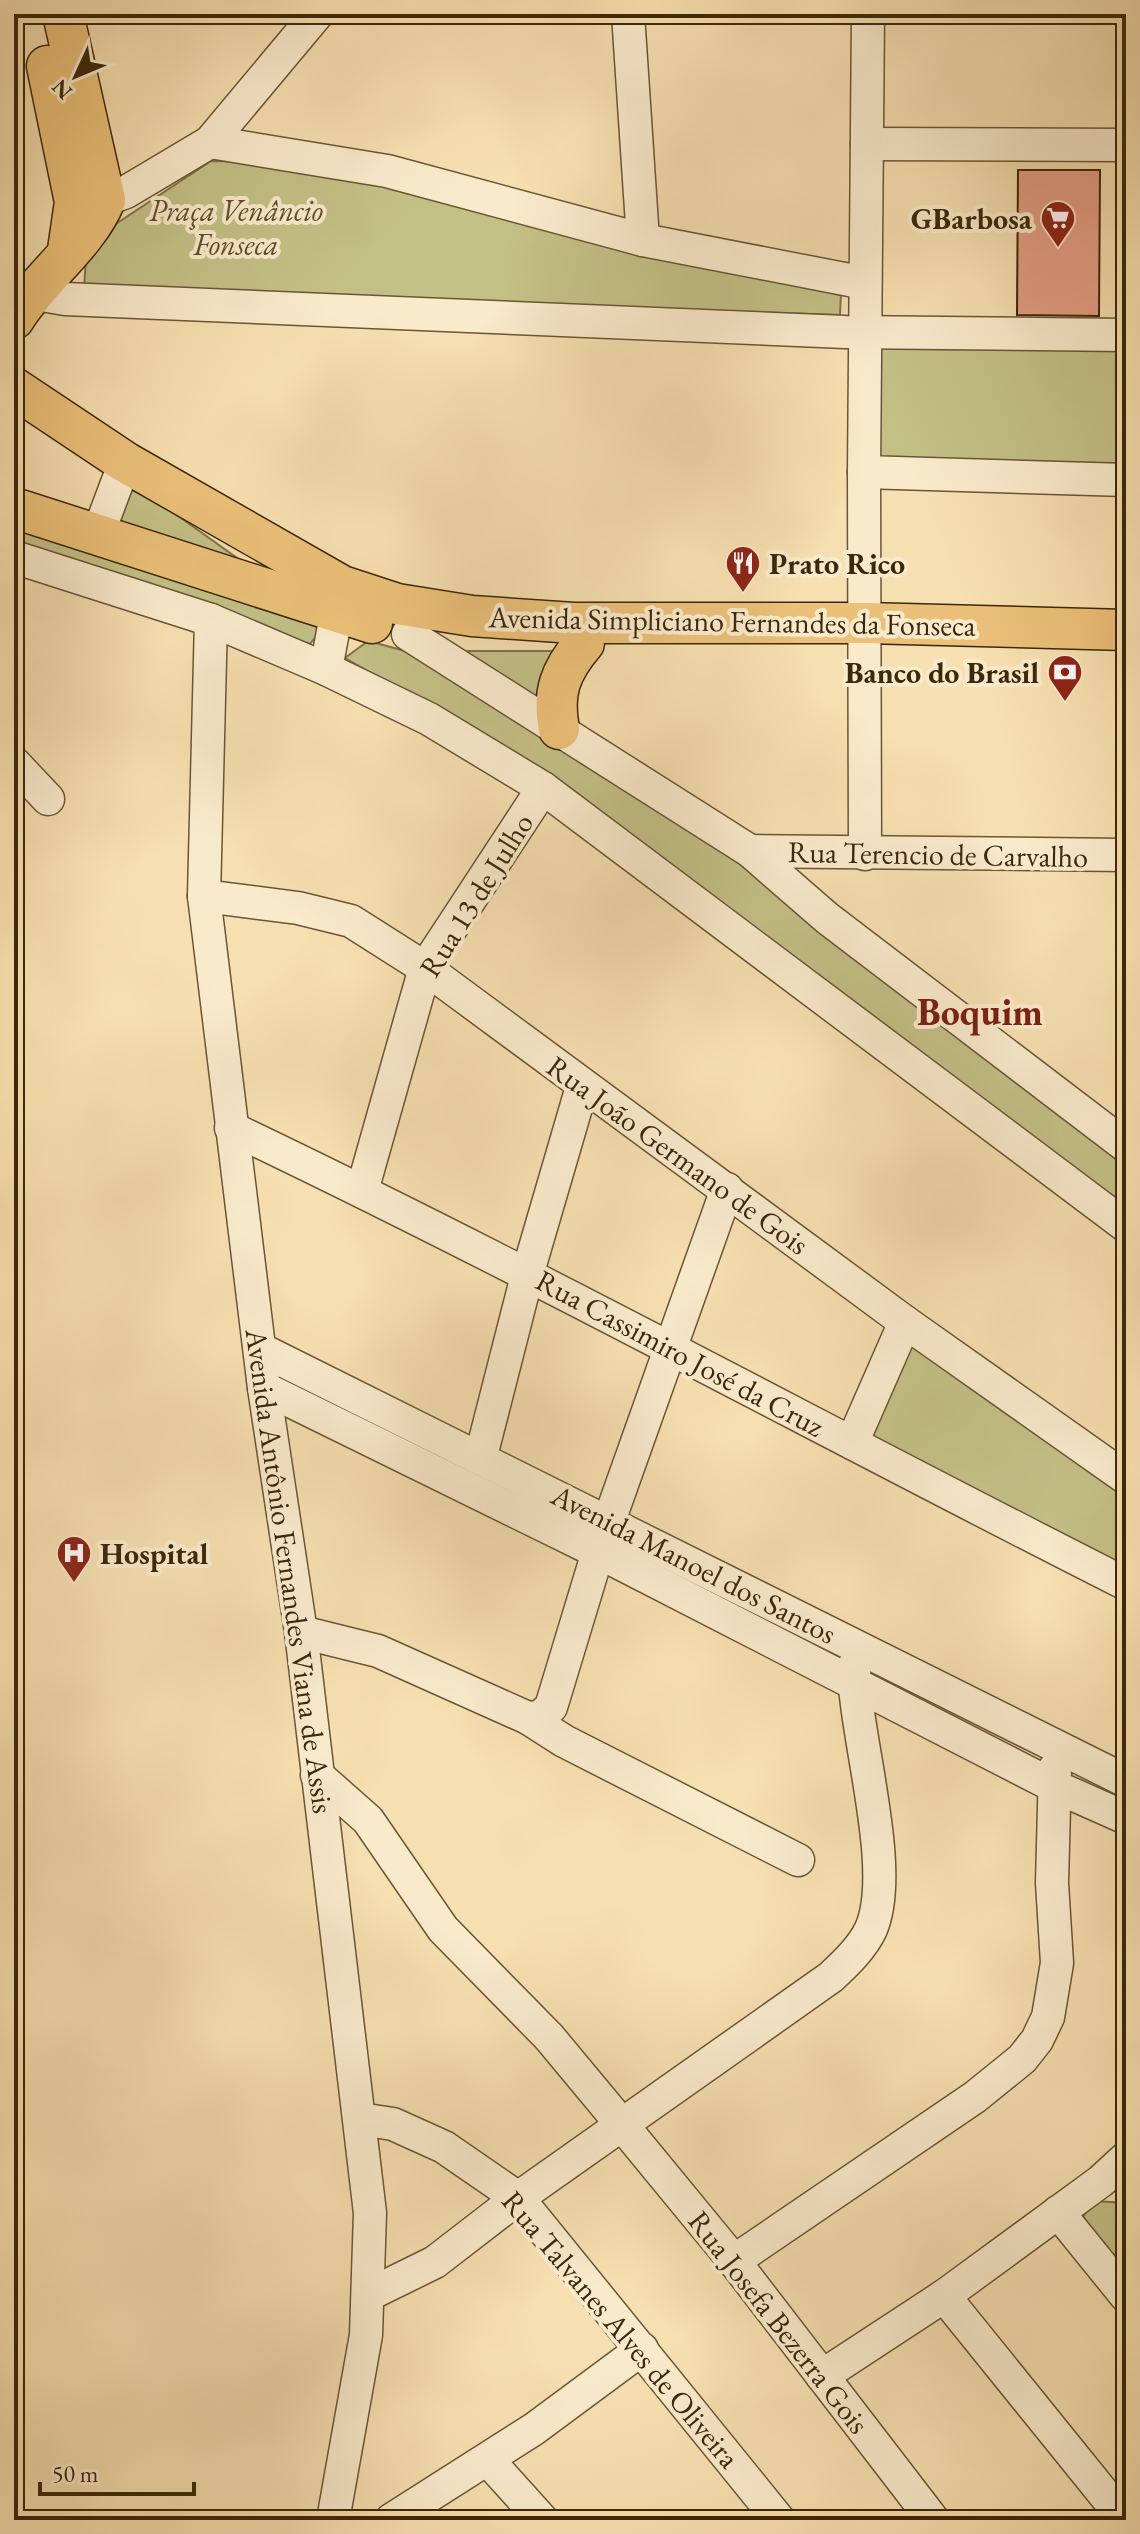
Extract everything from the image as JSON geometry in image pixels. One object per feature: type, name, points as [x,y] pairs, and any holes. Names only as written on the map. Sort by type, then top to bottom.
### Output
[{"type":"main road","points":[[36,14],[90,201]]},
{"type":"main road","points":[[22,306],[68,250],[90,201],[63,14]]},
{"type":"main road","points":[[14,388],[339,599]]},
{"type":"main road","points":[[14,508],[339,599]]},
{"type":"main road","name":"Avenida Simpliciano Fernandes da Fonseca","points":[[339,599],[408,634],[584,643],[1126,630]]},
{"type":"main road","name":"Avenida Simpliciano Fernandes da Fonseca","points":[[339,599],[545,621],[866,635],[1126,656]]},
{"type":"main road","points":[[559,729],[555,707],[558,683],[569,661],[584,643]]},
{"type":"street","points":[[90,201],[134,188],[210,142],[317,14]]},
{"type":"street","points":[[628,14],[643,240]]},
{"type":"street","points":[[865,854],[868,14]]},
{"type":"street","points":[[210,142],[387,171],[643,240],[865,283]]},
{"type":"street","points":[[867,144],[1126,145]]},
{"type":"street","points":[[22,306],[65,299],[868,332],[1126,335]]},
{"type":"street","points":[[98,534],[125,462]]},
{"type":"street","points":[[864,472],[1126,480]]},
{"type":"street","points":[[14,557],[211,620],[326,669],[429,719],[543,788],[1126,1226]]},
{"type":"street","points":[[326,669],[339,599]]},
{"type":"street","name":"Avenida Antônio Fernandes Viana de Assis","points":[[211,620],[204,896],[264,1388],[301,1632],[370,2213],[370,2294],[356,2405],[333,2520]]},
{"type":"street","points":[[408,634],[750,851],[827,918],[1126,1146]]},
{"type":"street","points":[[14,763],[48,799]]},
{"type":"street","name":"Rua 13 de Julho","points":[[362,1191],[425,968],[543,788]]},
{"type":"street","name":"Rua Terencio de Carvalho","points":[[750,851],[1126,855]]},
{"type":"street","name":"Rua João Germano de Gois","points":[[204,896],[298,908],[351,921],[425,968],[582,1087],[727,1189],[905,1322],[1126,1478]]},
{"type":"street","points":[[481,1456],[528,1272],[582,1087]]},
{"type":"street","name":"Rua Cassimiro José da Cruz","points":[[231,1128],[528,1272],[1126,1584]]},
{"type":"street","points":[[540,1713],[673,1349],[727,1189]]},
{"type":"street","points":[[852,1443],[905,1322]]},
{"type":"street","name":"Avenida Manoel dos Santos","points":[[260,1349],[481,1456],[1126,1781]]},
{"type":"street","name":"Avenida Manoel dos Santos","points":[[264,1388],[598,1552],[1054,1786],[1126,1818]]},
{"type":"street","points":[[301,1632],[378,1651],[540,1713],[564,1741],[798,1860]]},
{"type":"street","points":[[370,2294],[435,2262],[518,2198],[831,1977],[853,1956],[871,1929],[877,1904],[875,1823],[854,1682],[855,1646]]},
{"type":"street","points":[[734,2261],[975,2097],[1022,2059],[1037,2040],[1048,2017],[1057,1963],[1052,1883],[1056,1745]]},
{"type":"street","name":"Rua Josefa Bezerra Gois","points":[[317,1775],[368,1820],[443,1929],[549,2037],[623,2126],[734,2261],[933,2520]]},
{"type":"street","name":"Rua Talvanes Alves de Oliveira","points":[[360,2119],[393,2124],[444,2147],[518,2198],[779,2520]]},
{"type":"street","points":[[822,2376],[944,2296],[1058,2212],[1114,2183],[1126,2158]]},
{"type":"street","points":[[1058,2212],[1126,2296]]},
{"type":"street","points":[[944,2296],[1126,2520]]},
{"type":"street","points":[[391,2520],[488,2460],[642,2349]]},
{"type":"street","points":[[488,2460],[536,2516]]},
{"type":"green space","name":"Praça Venâncio Fonseca","points":[[211,161],[263,162],[410,185],[841,292],[840,315],[84,289],[87,243]]},
{"type":"green space","points":[[1126,339],[1126,484],[872,479],[873,416],[882,342]]},
{"type":"green space","points":[[132,483],[261,575],[110,524]]},
{"type":"green space","points":[[14,521],[317,625],[317,635],[310,644],[14,545]]},
{"type":"green space","points":[[368,641],[413,653],[722,847],[1126,1161],[1126,1211],[401,690],[345,658]]},
{"type":"green space","points":[[456,651],[558,651],[541,701]]},
{"type":"green space","points":[[909,1327],[1126,1482],[1126,1583],[864,1441]]},
{"type":"green space","points":[[1094,2201],[1126,2203],[1126,2274],[1083,2217]]},
{"type":"building","name":"GBarbosa","points":[[1018,170],[1100,170],[1099,316],[1017,315]]},
{"type":"place","name":"GBarbosa","points":[[1058,249]]},
{"type":"place","name":"Prato Rico","points":[[743,594]]},
{"type":"place","name":"Banco do Brasil","points":[[1065,703]]},
{"type":"place","name":"Hospital","points":[[74,1584]]},
{"type":"district","name":"Boquim","points":[[980,1011]]}]
